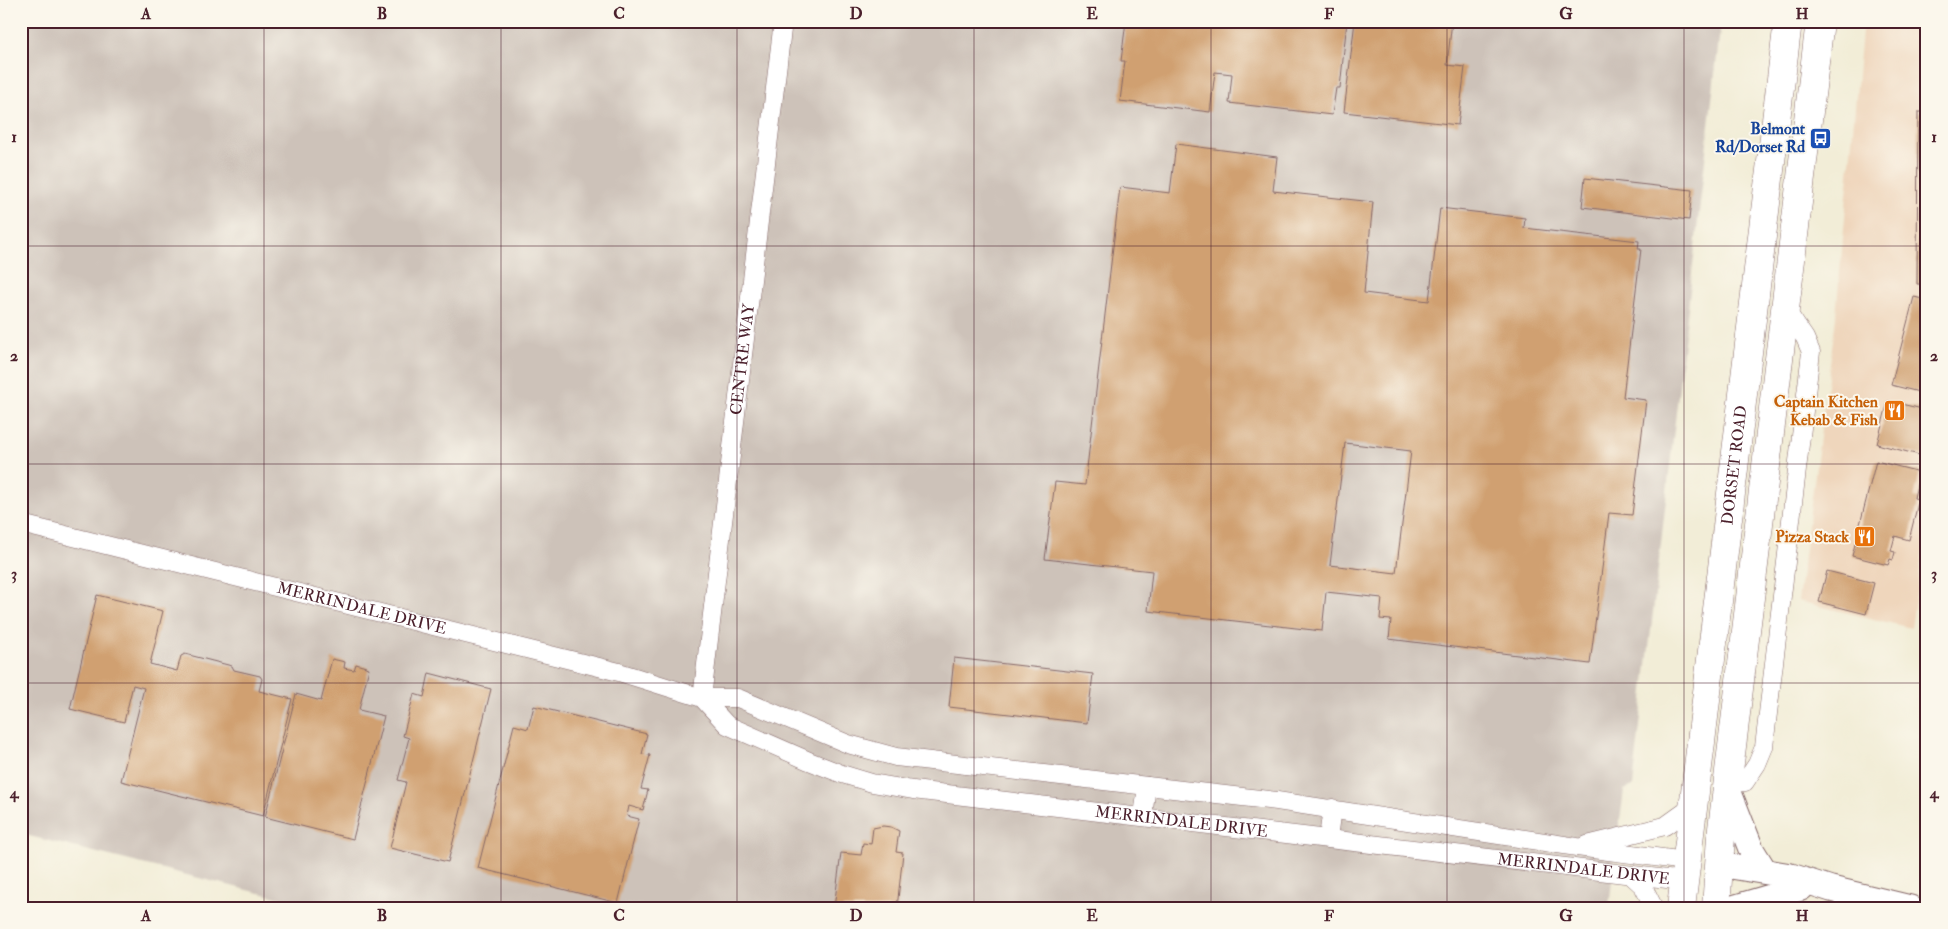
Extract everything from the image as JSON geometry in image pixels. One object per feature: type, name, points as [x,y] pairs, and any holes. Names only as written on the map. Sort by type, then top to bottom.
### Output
[{"type":"main road","name":"DORSET ROAD","points":[[1681,908],[1788,21]]},
{"type":"main road","name":"DORSET ROAD","points":[[1718,885],[1728,787],[1820,21]]},
{"type":"main road","points":[[1759,267],[1790,271]]},
{"type":"main road","points":[[1728,787],[1751,849],[1764,870]]},
{"type":"main road","points":[[1718,885],[1764,870],[1791,876],[1846,897]]},
{"type":"main road","points":[[1685,871],[1718,885],[1801,888],[1910,908]]},
{"type":"main road","points":[[1734,908],[1801,888]]},
{"type":"street","name":"CENTRE WAY","points":[[702,698],[783,21]]},
{"type":"street","name":"MERRINDALE DRIVE","points":[[21,524],[619,672],[702,698],[738,698],[848,744],[896,757],[1332,808],[1576,847],[1685,871]]},
{"type":"street","name":"MERRINDALE DRIVE","points":[[702,698],[728,725],[842,774],[872,783],[913,790],[1328,838],[1632,876],[1685,871]]},
{"type":"street","points":[[1143,816],[1146,786]]},
{"type":"street","points":[[1576,847],[1665,826],[1693,806]]},
{"type":"street","points":[[1328,838],[1332,808]]},
{"type":"street","points":[[1632,876],[1643,886],[1654,908]]},
{"type":"shaded area","points":[[21,21],[1721,21],[1633,786],[1624,790],[1609,905],[1617,908],[321,908],[21,834]]},
{"type":"shaded area","points":[[1863,21],[1927,21],[1927,524],[1911,628],[1798,601],[1835,326]]},
{"type":"building","points":[[1126,21],[1347,21],[1340,88],[1336,88],[1332,115],[1229,103],[1232,74],[1215,72],[1210,112],[1120,101],[1125,61],[1121,61]]},
{"type":"building","points":[[1355,21],[1452,21],[1447,65],[1465,67],[1458,125],[1344,112]]},
{"type":"building","points":[[1918,112],[1927,112],[1927,284],[1917,284]]},
{"type":"building","points":[[1176,144],[1277,157],[1273,191],[1373,202],[1364,293],[1429,301],[1440,208],[1525,218],[1524,228],[1639,241],[1638,249],[1641,249],[1623,397],[1646,400],[1632,515],[1609,513],[1590,664],[1389,639],[1391,620],[1380,619],[1382,598],[1326,592],[1322,631],[1148,611],[1152,571],[1045,559],[1055,482],[1085,485],[1120,187],[1170,193]],"holes":[[[1345,443],[1411,451],[1396,573],[1330,565]]]},
{"type":"building","points":[[1585,178],[1692,190],[1689,220],[1582,207]]},
{"type":"building","points":[[1914,297],[1927,300],[1927,394],[1891,385]]},
{"type":"building","points":[[1888,401],[1927,410],[1927,457],[1877,444]]},
{"type":"building","points":[[1876,461],[1920,472],[1914,498],[1919,499],[1909,540],[1895,536],[1891,551],[1895,552],[1893,560],[1890,559],[1888,565],[1852,556]]},
{"type":"building","points":[[1827,571],[1874,583],[1866,614],[1819,602]]},
{"type":"building","points":[[97,595],[163,611],[150,664],[177,671],[181,656],[185,654],[232,666],[234,670],[260,676],[262,679],[259,691],[292,699],[263,816],[121,781],[144,688],[133,685],[124,722],[70,709]]},
{"type":"building","points":[[954,658],[1093,674],[1087,723],[949,707]]},
{"type":"building","points":[[332,659],[345,662],[344,668],[354,670],[356,664],[369,668],[359,710],[384,716],[353,839],[265,817],[296,694],[321,701]]},
{"type":"building","points":[[429,673],[491,689],[448,862],[390,848],[406,782],[398,780],[409,738],[403,736],[414,694],[424,697]]},
{"type":"building","points":[[534,706],[647,734],[642,754],[650,755],[641,789],[648,790],[643,810],[629,806],[627,816],[639,819],[618,903],[478,868],[514,725],[528,729]]},
{"type":"building","points":[[883,826],[899,831],[896,852],[903,853],[897,908],[834,908],[841,853],[861,855],[863,843],[871,844],[873,828]]},
{"type":"place","name":"Belmont Rd/Dorset Rd","points":[[1821,138]]},
{"type":"place","name":"Captain Kitchen Kebab & Fish","points":[[1894,411]]},
{"type":"place","name":"Pizza Stack","points":[[1865,537]]}]
